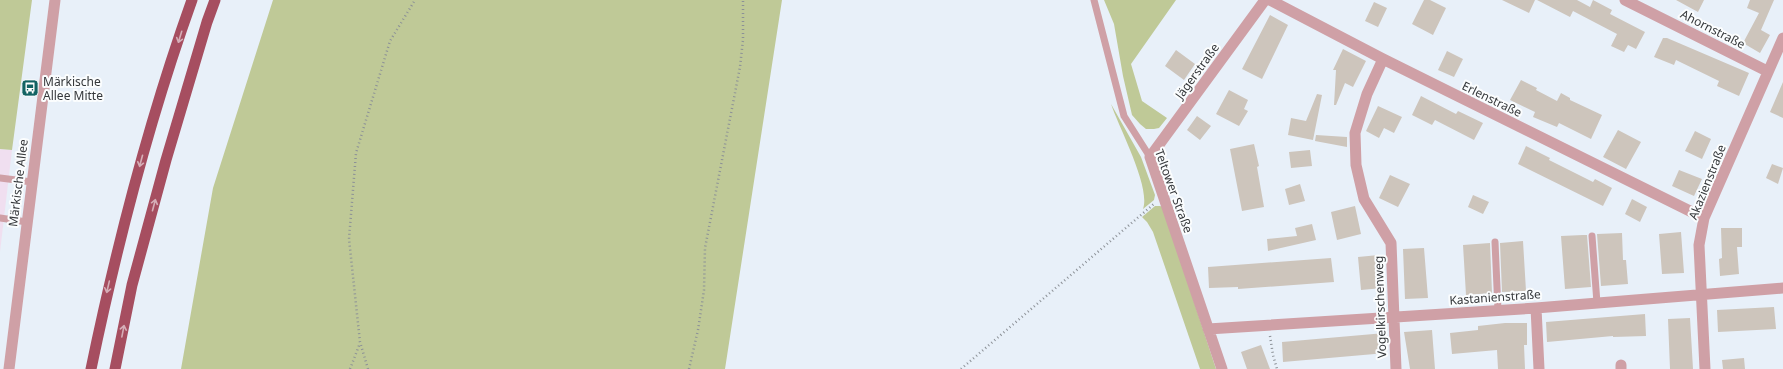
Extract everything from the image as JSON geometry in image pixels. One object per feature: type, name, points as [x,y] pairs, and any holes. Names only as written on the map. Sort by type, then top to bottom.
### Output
[{"type":"highway","points":[[91,369],[108,285],[144,150],[192,0]]},
{"type":"highway","points":[[115,369],[132,285],[206,22],[215,0]]},
{"type":"street","name":"Märkische Allee","points":[[9,369],[55,0]]},
{"type":"street","name":"Jägerstraße","points":[[1150,156],[1265,0]]},
{"type":"street","name":"Erlenstraße","points":[[1270,0],[1383,59],[1704,218]]},
{"type":"street","name":"Ahornstraße","points":[[1625,0],[1767,71]]},
{"type":"street","name":"Akazienstraße","points":[[1705,369],[1699,245],[1704,218],[1767,71],[1783,38]]},
{"type":"street","name":"Vogelkirschenweg","points":[[1383,59],[1367,94],[1355,133],[1356,164],[1364,199],[1391,243],[1396,369]]},
{"type":"street","name":"Teltower Straße","points":[[1150,156],[1222,369]]},
{"type":"street","name":"Kastanienstraße","points":[[1208,329],[1536,308],[1783,288]]},
{"type":"street","points":[[1536,308],[1539,369]]},
{"type":"lane","name":"Teltower Straße","points":[[1094,0],[1124,116],[1150,156]]},
{"type":"lane","points":[[0,178],[32,182]]},
{"type":"lane","points":[[0,218],[27,222]]},
{"type":"lane","points":[[1592,236],[1598,303]]},
{"type":"lane","points":[[1494,242],[1498,310]]},
{"type":"path","points":[[368,369],[360,342],[349,239],[356,153],[390,41],[415,0]]},
{"type":"path","points":[[689,369],[698,330],[704,290],[705,248],[740,67],[743,40],[743,0]]},
{"type":"path","points":[[961,369],[1101,248],[1164,196]]},
{"type":"path","points":[[1269,325],[1272,355],[1277,369]]},
{"type":"path","points":[[350,369],[360,342]]},
{"type":"shaded area","points":[[0,149],[12,150],[0,252]]},
{"type":"green space","points":[[0,0],[32,0],[12,150],[0,149]]},
{"type":"green space","points":[[273,0],[782,0],[725,369],[181,369],[213,188]]},
{"type":"green space","points":[[1104,0],[1176,0],[1131,64],[1142,101],[1167,118],[1159,128],[1146,129],[1132,115],[1123,76],[1114,24]]},
{"type":"green space","points":[[1111,104],[1141,157],[1155,195],[1154,200],[1143,209],[1144,199],[1138,172]]},
{"type":"green space","points":[[1155,206],[1163,207],[1216,369],[1200,369],[1153,232],[1142,217]]},
{"type":"building","points":[[1424,0],[1430,0],[1446,8],[1433,35],[1412,24]]},
{"type":"building","points":[[1502,0],[1535,0],[1529,13]]},
{"type":"building","points":[[1537,0],[1577,0],[1590,7],[1593,0],[1612,10],[1610,14],[1645,32],[1636,49],[1628,45],[1624,52],[1611,46],[1617,34],[1573,11],[1570,17]]},
{"type":"building","points":[[1676,0],[1704,0],[1698,12]]},
{"type":"building","points":[[1750,0],[1774,0],[1761,30],[1770,35],[1760,53],[1743,43],[1759,13],[1747,8]]},
{"type":"building","points":[[1374,2],[1387,8],[1378,27],[1365,21]]},
{"type":"building","points":[[1270,15],[1288,25],[1262,79],[1242,69]]},
{"type":"building","points":[[1663,38],[1667,38],[1749,73],[1739,96],[1717,86],[1719,81],[1676,60],[1674,65],[1654,57]]},
{"type":"building","points":[[1343,49],[1366,61],[1353,87],[1345,83],[1336,105],[1334,105],[1336,70],[1333,70]]},
{"type":"building","points":[[1176,50],[1195,64],[1184,80],[1165,66]]},
{"type":"building","points":[[1447,51],[1463,59],[1454,77],[1438,70]]},
{"type":"building","points":[[1521,80],[1557,101],[1561,93],[1570,98],[1570,100],[1602,115],[1591,139],[1559,123],[1557,127],[1533,117],[1535,112],[1510,100]]},
{"type":"building","points":[[1783,82],[1783,118],[1770,112]]},
{"type":"building","points":[[1229,90],[1248,100],[1244,109],[1248,111],[1239,126],[1216,114]]},
{"type":"building","points":[[1317,94],[1322,95],[1313,140],[1288,135],[1291,118],[1306,121]]},
{"type":"building","points":[[1421,96],[1456,114],[1458,111],[1483,123],[1474,140],[1435,120],[1432,125],[1412,115]]},
{"type":"building","points":[[1378,106],[1402,117],[1394,133],[1384,128],[1379,138],[1366,131]]},
{"type":"building","points":[[1197,116],[1211,126],[1200,140],[1187,130]]},
{"type":"building","points":[[1618,130],[1641,142],[1626,169],[1603,157]]},
{"type":"building","points":[[1695,131],[1711,139],[1702,159],[1685,151]]},
{"type":"building","points":[[1316,135],[1347,137],[1347,147],[1315,141]]},
{"type":"building","points":[[1254,144],[1259,166],[1257,167],[1264,207],[1242,211],[1230,149]]},
{"type":"building","points":[[1526,146],[1550,158],[1549,160],[1593,182],[1595,179],[1612,188],[1603,206],[1518,164]]},
{"type":"building","points":[[1310,150],[1312,166],[1291,168],[1289,152]]},
{"type":"building","points":[[1772,164],[1783,168],[1778,184],[1766,178]]},
{"type":"building","points":[[1679,170],[1702,179],[1694,196],[1672,186]]},
{"type":"building","points":[[1390,175],[1410,184],[1398,207],[1379,198]]},
{"type":"building","points":[[1300,184],[1305,201],[1289,205],[1285,189]]},
{"type":"building","points":[[1473,195],[1489,202],[1483,214],[1468,207]]},
{"type":"building","points":[[1632,199],[1647,207],[1640,222],[1625,214]]},
{"type":"building","points":[[1355,206],[1361,234],[1337,240],[1331,212]]},
{"type":"building","points":[[1312,224],[1316,240],[1268,251],[1267,239],[1297,236],[1295,228]]},
{"type":"building","points":[[1721,228],[1742,228],[1742,247],[1737,247],[1739,274],[1720,276],[1719,259],[1722,258]]},
{"type":"building","points":[[1681,232],[1684,273],[1662,274],[1659,234]]},
{"type":"building","points":[[1622,233],[1623,260],[1626,260],[1628,284],[1601,286],[1597,234]]},
{"type":"building","points":[[1587,235],[1591,287],[1565,289],[1561,236]]},
{"type":"building","points":[[1523,241],[1526,291],[1502,292],[1500,243]]},
{"type":"building","points":[[1490,243],[1492,293],[1466,295],[1463,245]]},
{"type":"building","points":[[1424,248],[1428,298],[1405,299],[1403,249]]},
{"type":"building","points":[[1379,255],[1383,288],[1361,290],[1358,257]]},
{"type":"building","points":[[1331,258],[1334,282],[1238,289],[1238,287],[1209,288],[1208,267]]},
{"type":"building","points":[[1774,307],[1776,329],[1718,332],[1717,310]]},
{"type":"building","points":[[1645,314],[1646,336],[1613,336],[1547,342],[1546,322]]},
{"type":"building","points":[[1690,318],[1693,369],[1670,369],[1668,319]]},
{"type":"building","points":[[1505,323],[1527,323],[1527,345],[1524,345],[1525,369],[1498,369],[1497,350],[1452,354],[1450,333],[1478,330],[1478,326]]},
{"type":"building","points":[[1432,330],[1435,369],[1410,369],[1404,332]]},
{"type":"building","points":[[1385,333],[1386,353],[1283,362],[1282,342]]},
{"type":"building","points":[[1261,345],[1270,369],[1247,369],[1241,352]]},
{"type":"building","points":[[1744,358],[1745,369],[1723,369],[1722,360]]},
{"type":"place","name":"Märkische Allee Mitte","points":[[30,88]]}]
